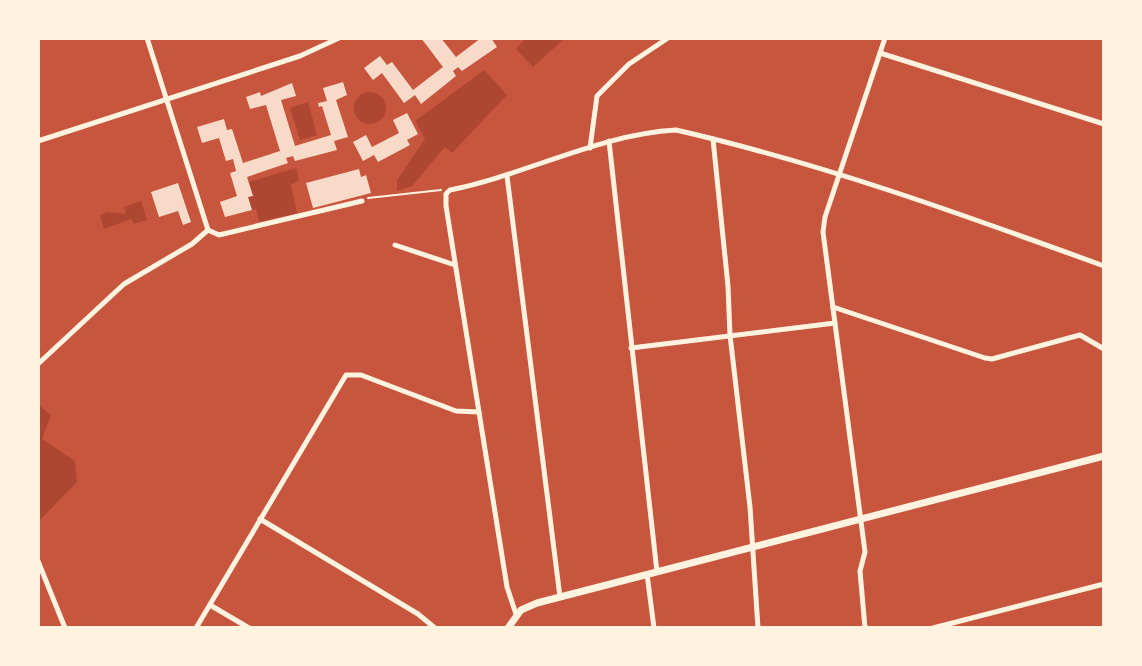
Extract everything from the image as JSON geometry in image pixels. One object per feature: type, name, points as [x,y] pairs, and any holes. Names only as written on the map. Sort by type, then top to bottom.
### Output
[{"type":"main road","points":[[508,628],[516,614],[527,606],[1104,456]]},
{"type":"street","points":[[147,38],[208,230],[219,235],[360,200]]},
{"type":"street","points":[[38,141],[300,56],[339,38]]},
{"type":"street","points":[[590,148],[597,96],[629,64],[668,38]]},
{"type":"street","points":[[865,628],[860,571],[865,552],[823,232],[885,38]]},
{"type":"street","points":[[880,53],[1104,124]]},
{"type":"street","points":[[516,614],[507,587],[455,265],[445,198],[450,190],[507,176],[609,141],[676,130],[839,176],[988,224],[1104,266]]},
{"type":"street","points":[[713,139],[730,335],[750,507],[758,628]]},
{"type":"street","points":[[609,141],[657,572]]},
{"type":"street","points":[[507,176],[560,597]]},
{"type":"street","points":[[38,364],[124,284],[192,244],[208,230]]},
{"type":"street","points":[[395,245],[455,265]]},
{"type":"street","points":[[833,307],[985,358],[1080,335],[1104,349]]},
{"type":"street","points":[[631,348],[835,323]]},
{"type":"street","points":[[196,628],[346,375],[369,378],[456,411],[479,412]]},
{"type":"street","points":[[260,519],[407,607],[435,628]]},
{"type":"street","points":[[38,561],[65,628]]},
{"type":"street","points":[[647,574],[654,628]]},
{"type":"street","points":[[933,628],[1104,584]]},
{"type":"street","points":[[210,605],[249,628]]},
{"type":"path","points":[[360,200],[450,190]]},
{"type":"shaded area","points":[[526,38],[565,38],[533,67],[516,49]]},
{"type":"shaded area","points":[[484,70],[507,95],[452,153],[445,147],[412,186],[397,191],[397,180],[425,139],[415,121]]},
{"type":"shaded area","points":[[370,92],[381,97],[386,108],[381,119],[370,124],[359,119],[354,108],[359,97]]},
{"type":"shaded area","points":[[308,102],[317,135],[300,140],[290,108]]},
{"type":"shaded area","points":[[296,168],[299,180],[291,185],[297,213],[259,222],[256,209],[252,210],[248,197],[253,195],[249,182]]},
{"type":"shaded area","points":[[141,201],[147,220],[134,224],[131,219],[104,229],[100,215],[107,212],[126,214],[124,207]]},
{"type":"shaded area","points":[[40,406],[51,415],[42,439],[75,461],[77,482],[38,522],[38,408]]},
{"type":"building","points":[[421,38],[441,38],[456,57],[481,38],[491,38],[497,47],[462,71],[458,67],[453,71],[456,76],[421,104],[415,95],[404,103],[382,73],[373,80],[364,68],[380,56],[387,65],[392,62],[413,90],[443,67]]},
{"type":"building","points":[[343,82],[347,95],[336,100],[348,137],[334,141],[337,150],[295,161],[293,156],[286,158],[288,163],[247,177],[253,196],[248,197],[252,210],[225,217],[220,202],[237,196],[230,173],[236,171],[233,159],[226,161],[219,138],[202,143],[197,127],[224,119],[227,130],[232,129],[243,163],[280,151],[266,105],[250,109],[246,97],[260,92],[261,96],[292,83],[296,96],[281,100],[295,146],[331,135],[322,106],[319,107],[318,103],[327,101],[323,88]]},
{"type":"building","points":[[407,113],[418,134],[407,140],[410,145],[378,162],[374,155],[363,161],[353,142],[366,135],[372,147],[399,133],[393,120]]},
{"type":"building","points":[[359,169],[361,177],[366,175],[371,193],[313,208],[306,183]]},
{"type":"building","points":[[178,183],[191,222],[183,225],[178,211],[159,217],[151,192]]}]
